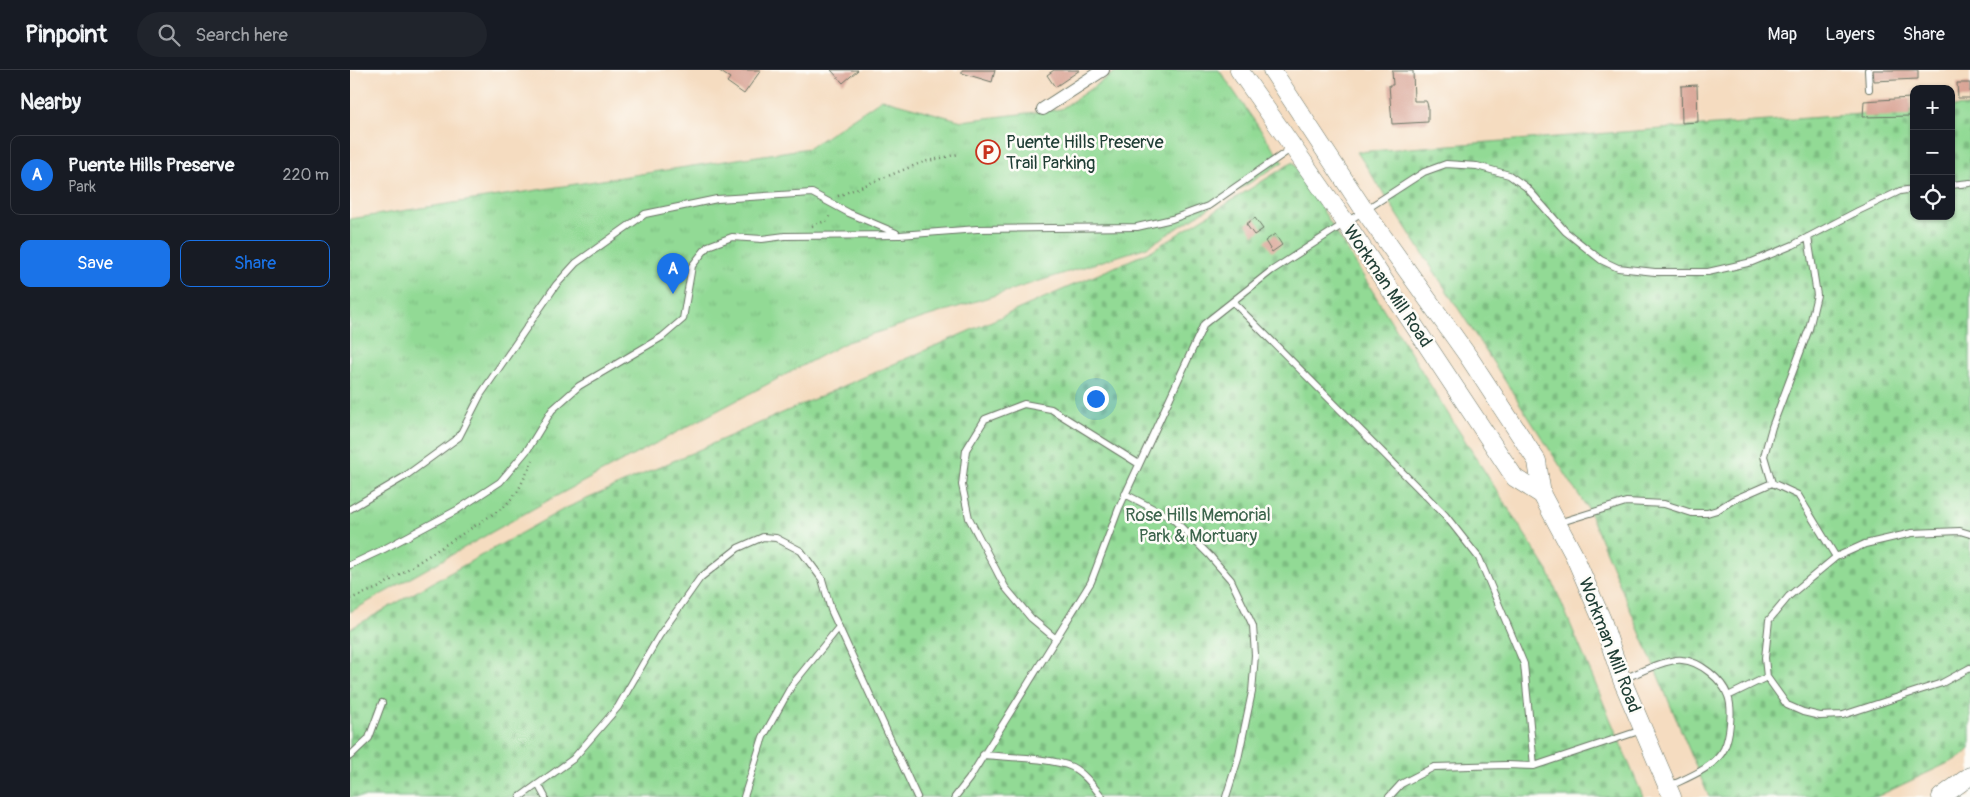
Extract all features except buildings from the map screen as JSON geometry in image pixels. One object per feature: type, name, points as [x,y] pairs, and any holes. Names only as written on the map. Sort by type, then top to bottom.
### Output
[{"type":"main road","name":"Workman Mill Road","points":[[1240,70],[1346,223],[1516,478],[1542,495]]},
{"type":"main road","name":"Workman Mill Road","points":[[1272,70],[1364,210],[1468,356],[1537,461],[1542,495],[1574,555],[1602,620],[1622,680],[1669,792]]},
{"type":"main road","points":[[1945,796],[1970,776]]},
{"type":"street","points":[[1043,109],[1103,70]]},
{"type":"lane","points":[[1868,70],[1868,89]]},
{"type":"lane","points":[[350,565],[457,510],[500,482],[528,449],[552,410],[579,386],[662,337],[684,319],[692,266],[708,246],[732,237],[762,239],[785,236],[900,235],[977,229],[1136,227],[1172,219],[1208,206],[1293,148]]},
{"type":"lane","points":[[955,797],[1091,582],[1125,494],[1204,324],[1271,271],[1364,210],[1424,172],[1446,164],[1477,166],[1509,175],[1526,187],[1566,232],[1601,260],[1618,268],[1655,272],[1708,272],[1752,262],[1808,237],[1900,191],[1910,190]]},
{"type":"lane","points":[[1955,185],[1970,183]]},
{"type":"lane","points":[[350,509],[404,477],[459,437],[481,394],[556,285],[576,263],[645,214],[717,199],[812,193],[849,213],[900,235]]},
{"type":"lane","points":[[1772,483],[1764,456],[1772,427],[1809,329],[1817,295],[1808,237]]},
{"type":"lane","points":[[1233,302],[1445,515],[1479,558],[1524,664],[1534,766]]},
{"type":"lane","points":[[1056,639],[1031,618],[1005,587],[970,518],[962,485],[966,450],[985,419],[1024,404],[1051,409],[1139,464]]},
{"type":"lane","points":[[1558,523],[1626,502],[1664,504],[1692,513],[1708,513],[1772,483],[1798,495],[1836,557]]},
{"type":"lane","points":[[1125,494],[1172,519],[1210,556],[1231,580],[1253,626],[1255,656],[1252,692],[1238,759],[1226,797]]},
{"type":"lane","points":[[1970,534],[1960,532],[1912,533],[1865,544],[1836,557],[1789,596],[1769,620],[1765,651],[1767,677],[1787,705],[1803,712],[1820,716],[1843,715],[1942,684],[1970,668]]},
{"type":"lane","points":[[520,797],[573,759],[618,707],[660,636],[700,578],[738,548],[763,537],[776,538],[801,551],[822,579],[831,610],[917,797]]},
{"type":"lane","points":[[744,797],[763,737],[792,684],[839,628]]},
{"type":"lane","points":[[1622,680],[1655,666],[1680,659],[1695,663],[1714,676],[1728,696],[1731,720],[1724,749],[1714,762],[1669,792]]},
{"type":"lane","points":[[1728,696],[1767,677]]},
{"type":"lane","points":[[350,756],[369,738],[382,703]]},
{"type":"lane","points":[[1388,797],[1401,784],[1434,767],[1534,766],[1643,730]]},
{"type":"lane","points":[[983,755],[1045,760],[1072,767],[1092,784],[1102,797]]},
{"type":"lane","points":[[538,784],[545,797]]},
{"type":"path","points":[[811,226],[828,220],[838,195],[923,162],[958,154]]},
{"type":"path","points":[[350,599],[380,587],[504,507],[518,491],[534,456]]},
{"type":"green space","points":[[1118,70],[1219,70],[1283,162],[1147,247],[847,342],[547,501],[350,612],[350,219],[809,148],[882,99],[962,121],[1061,109]]},
{"type":"green space","points":[[1970,106],[1970,749],[1963,756],[1876,797],[1709,797],[1588,509],[1357,152],[1910,110],[1910,220],[1955,220],[1955,107]]},
{"type":"green space","name":"Rose Hills Memorial Park & Mortuary","points":[[1293,162],[1450,417],[1548,571],[1643,797],[350,797],[350,629],[564,509],[1151,251]]},
{"type":"place","name":"Puente Hills Preserve Trail Parking","points":[[988,152]]},
{"type":"place","name":"Puente Hills Preserve","points":[[673,294]]}]
